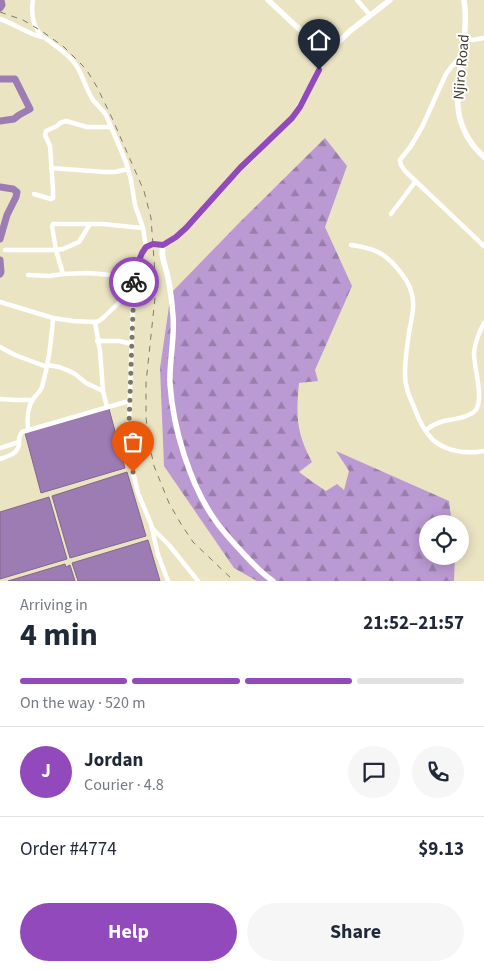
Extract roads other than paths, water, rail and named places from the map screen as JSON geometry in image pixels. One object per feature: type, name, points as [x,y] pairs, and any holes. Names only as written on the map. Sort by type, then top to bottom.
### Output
[{"type":"street","points":[[33,0],[32,13],[35,27],[44,38],[75,63],[93,99],[104,111],[126,162],[146,247]]},
{"type":"street","points":[[268,0],[326,54]]},
{"type":"street","points":[[357,0],[370,14]]},
{"type":"street","points":[[168,581],[158,555],[152,528],[140,500],[134,479],[129,431],[133,289],[142,253],[146,247],[153,244],[163,245],[186,228],[240,168],[292,118],[300,107],[326,54],[370,14],[390,0]]},
{"type":"street","name":"Njiro Road","points":[[464,0],[466,11],[458,84],[458,108],[467,137],[484,157]]},
{"type":"street","points":[[1,19],[34,36],[44,38]]},
{"type":"street","points":[[464,36],[472,40],[484,38]]},
{"type":"street","points":[[461,56],[446,74],[422,127],[400,160],[405,171],[484,246]]},
{"type":"street","points":[[34,194],[51,200],[53,198],[50,146],[45,135],[46,131],[60,123],[66,122],[87,127],[110,127]]},
{"type":"street","points":[[51,168],[105,172],[128,169]]},
{"type":"street","points":[[391,214],[416,182]]},
{"type":"street","points":[[63,274],[56,250],[53,224],[90,224],[143,228]]},
{"type":"street","points":[[5,250],[63,249],[79,242],[90,224]]},
{"type":"street","points":[[163,245],[163,260],[171,294],[174,325],[170,364],[171,398],[181,446],[197,488],[214,519],[263,574],[273,581]]},
{"type":"street","points":[[351,245],[377,251],[388,258],[406,280],[411,290],[413,299],[412,317],[407,347],[405,384],[418,418],[433,440],[444,447],[460,452],[484,451]]},
{"type":"street","points":[[28,275],[45,277],[63,274],[94,273],[135,277]]},
{"type":"street","points":[[0,302],[53,318],[79,322],[95,322],[104,317],[133,289]]},
{"type":"street","points":[[28,430],[29,406],[41,390],[50,355],[53,318]]},
{"type":"street","points":[[95,322],[100,351],[103,391],[107,407]]},
{"type":"street","points":[[426,430],[443,422],[463,417],[476,410],[480,403],[481,390],[475,366],[474,352],[478,335],[484,323]]},
{"type":"street","points":[[98,341],[120,341],[132,344]]},
{"type":"street","points":[[0,347],[47,366],[67,370],[103,391]]},
{"type":"street","points":[[0,399],[32,400]]},
{"type":"street","points":[[0,459],[15,453],[18,449],[20,433],[129,401]]},
{"type":"street","points":[[0,448],[19,442]]},
{"type":"street","points":[[152,528],[198,581]]},
{"type":"waterway","points":[[0,8],[2,5],[1,0]]},
{"type":"waterway","points":[[0,79],[15,79],[30,109],[14,119],[0,121]]},
{"type":"waterway","points":[[0,187],[13,189],[17,192],[7,215],[0,239]]},
{"type":"waterway","points":[[0,260],[0,274]]},
{"type":"railway","points":[[0,12],[23,20],[43,32],[64,47],[86,69],[112,118],[144,191],[151,218],[156,288],[146,383],[146,418],[154,466],[169,503],[193,542],[234,581]]}]
